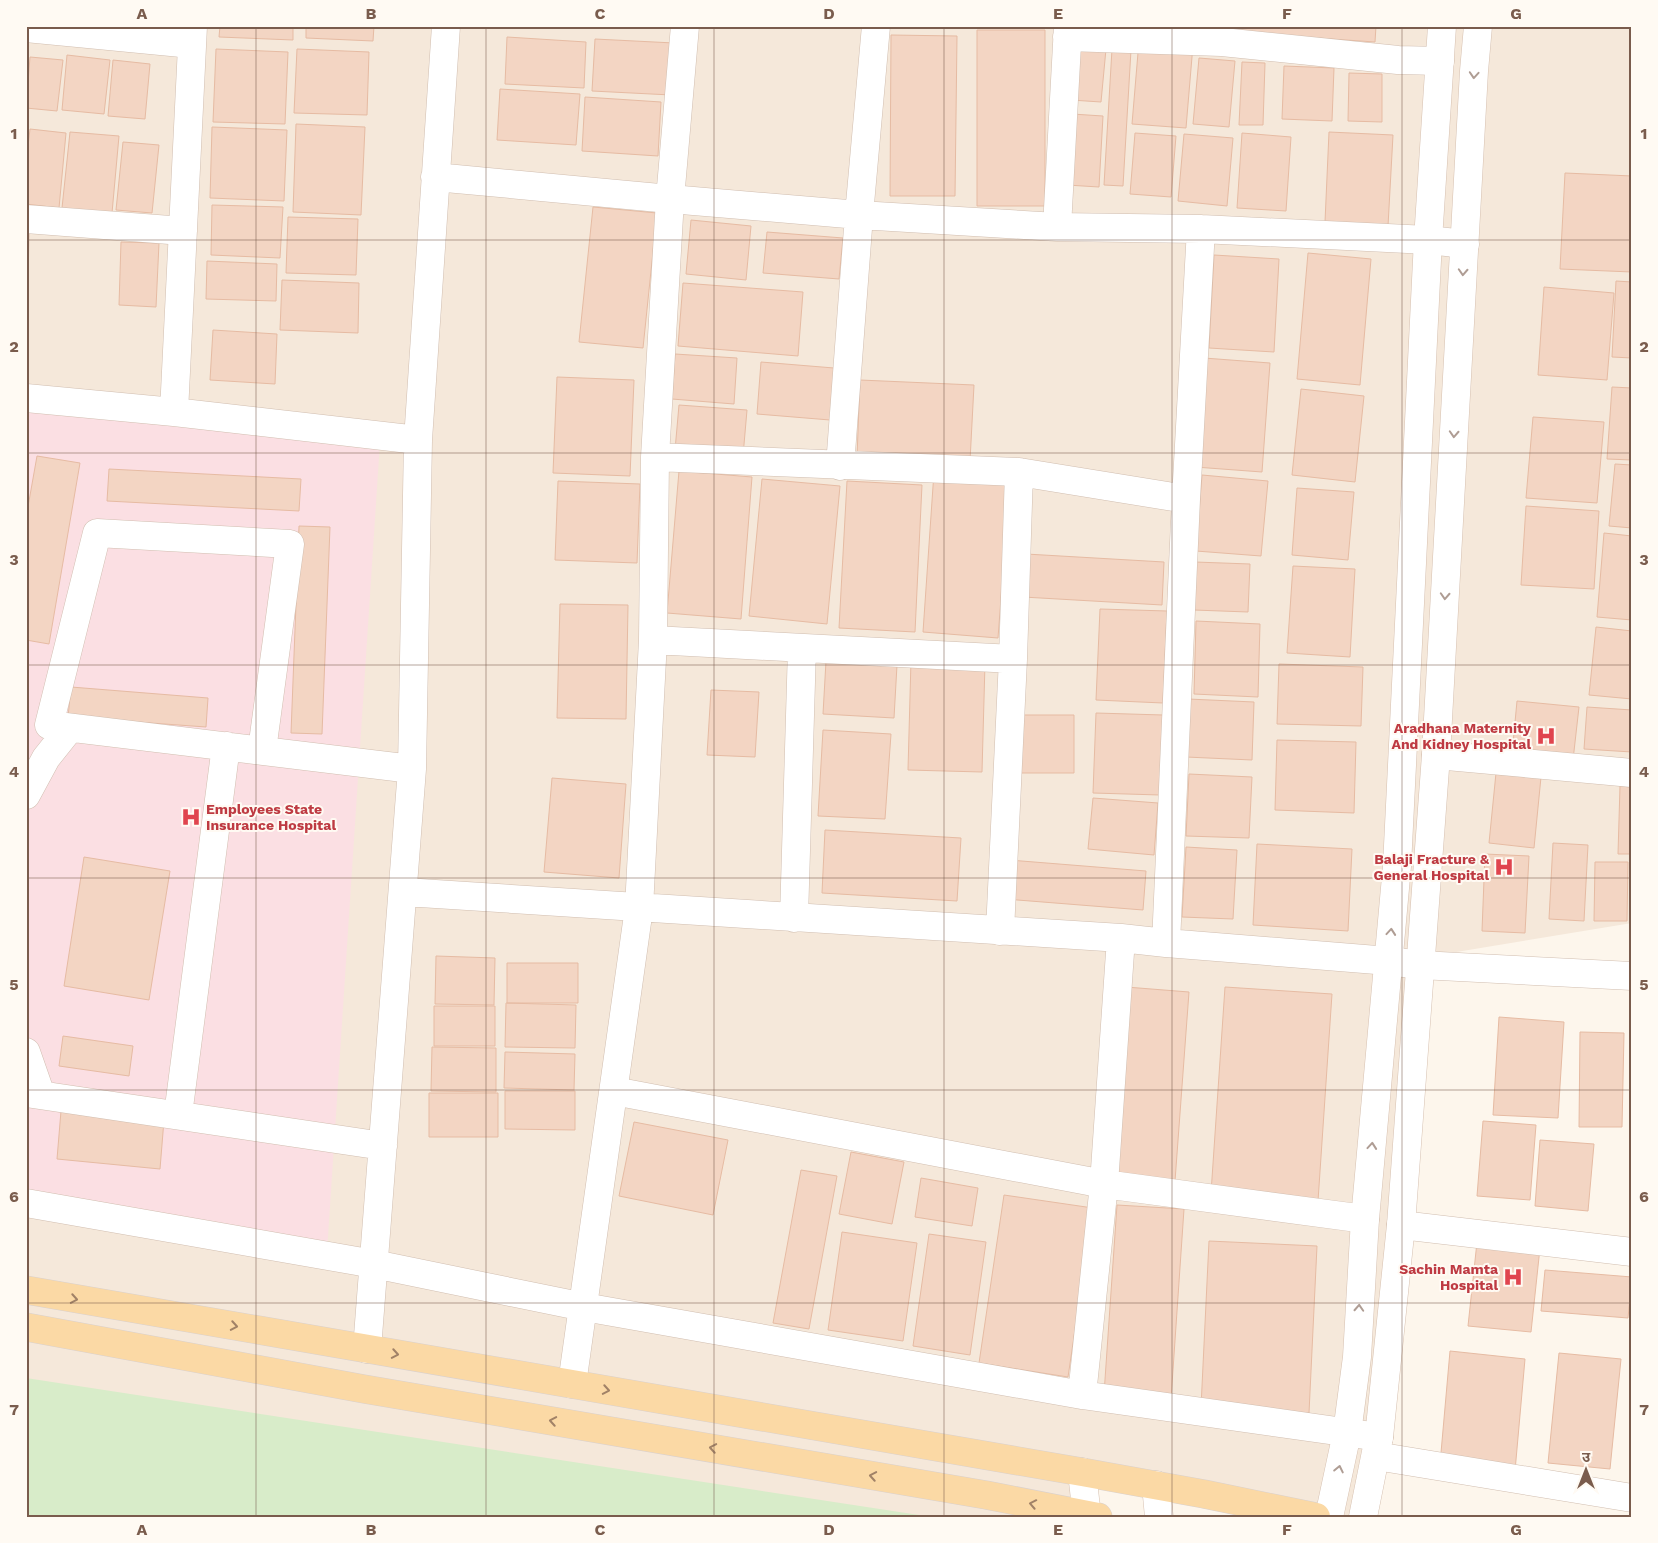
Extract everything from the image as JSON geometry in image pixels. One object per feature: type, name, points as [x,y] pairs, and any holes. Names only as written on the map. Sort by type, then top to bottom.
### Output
[{"type":"main road","points":[[26,1290],[1156,1485],[1316,1517]]},
{"type":"main road","points":[[26,1327],[364,1389],[976,1494],[1090,1516]]},
{"type":"street","points":[[367,1349],[404,892],[412,769],[418,440],[446,26]]},
{"type":"street","points":[[572,1384],[640,908],[652,640],[656,457],[670,199],[685,26]]},
{"type":"street","points":[[840,466],[859,214],[876,26]]},
{"type":"street","points":[[1329,1517],[1347,1433],[1357,1357],[1365,1219],[1397,866],[1428,240],[1442,26]]},
{"type":"street","points":[[1363,1517],[1377,1447],[1401,1225],[1436,755],[1478,26]]},
{"type":"street","points":[[26,28],[192,35],[174,412]]},
{"type":"street","points":[[1057,227],[1068,31],[1222,34],[1398,60],[1440,61]]},
{"type":"street","points":[[435,177],[670,199],[1057,227],[1201,229],[1428,240],[1465,244]]},
{"type":"street","points":[[26,219],[183,231]]},
{"type":"street","points":[[1166,943],[1186,499],[1201,229]]},
{"type":"street","points":[[26,398],[174,412],[418,440]]},
{"type":"street","points":[[656,457],[1019,472],[1186,499]]},
{"type":"street","points":[[1000,931],[1013,659],[1019,472]]},
{"type":"street","points":[[262,750],[290,544],[97,533],[49,725],[412,769]]},
{"type":"street","points":[[652,640],[1013,659]]},
{"type":"street","points":[[794,918],[802,648]]},
{"type":"street","points":[[26,795],[46,758],[70,728]]},
{"type":"street","points":[[178,1115],[226,746]]},
{"type":"street","points":[[1436,755],[1632,773]]},
{"type":"street","points":[[404,892],[1121,938],[1420,965],[1632,976]]},
{"type":"street","points":[[1082,1396],[1104,1184],[1121,938]]},
{"type":"street","points":[[26,1052],[34,1094],[383,1146]]},
{"type":"street","points":[[614,1091],[1104,1184],[1365,1219]]},
{"type":"street","points":[[26,1203],[374,1264],[584,1307],[1082,1396],[1347,1433],[1377,1447],[1632,1498]]},
{"type":"street","points":[[1401,1225],[1632,1252]]},
{"type":"street","points":[[1082,1472],[1090,1516]]},
{"type":"street","points":[[1156,1485],[1158,1517]]},
{"type":"shaded area","points":[[26,26],[1632,26],[1632,923],[1414,959],[1376,1517],[1327,1517],[1088,1473],[1096,1517],[26,1517]]},
{"type":"shaded area","name":"Employees State Insurance Hospital","points":[[26,407],[380,442],[327,1252],[26,1192]]},
{"type":"green space","points":[[26,1378],[932,1517],[26,1517]]},
{"type":"building","points":[[220,26],[293,26],[293,40],[219,37]]},
{"type":"building","points":[[306,26],[374,26],[373,41],[306,38]]},
{"type":"building","points":[[1230,26],[1376,26],[1375,42],[1230,32]]},
{"type":"building","points":[[977,30],[1045,30],[1045,206],[977,206]]},
{"type":"building","points":[[891,35],[957,36],[955,196],[890,196]]},
{"type":"building","points":[[507,37],[586,42],[584,88],[505,84]]},
{"type":"building","points":[[595,39],[674,43],[671,95],[592,91]]},
{"type":"building","points":[[1139,41],[1193,45],[1186,128],[1132,124]]},
{"type":"building","points":[[1076,46],[1106,49],[1101,102],[1071,100]]},
{"type":"building","points":[[216,49],[288,52],[285,124],[213,122]]},
{"type":"building","points":[[297,49],[369,52],[367,115],[294,113]]},
{"type":"building","points":[[1112,49],[1131,50],[1123,186],[1104,185]]},
{"type":"building","points":[[67,55],[110,60],[104,114],[62,110]]},
{"type":"building","points":[[30,57],[63,60],[57,111],[26,108]]},
{"type":"building","points":[[1199,58],[1235,61],[1229,127],[1193,124]]},
{"type":"building","points":[[113,60],[150,64],[145,119],[108,116]]},
{"type":"building","points":[[1242,62],[1265,63],[1263,125],[1239,125]]},
{"type":"building","points":[[1284,66],[1334,68],[1332,121],[1282,119]]},
{"type":"building","points":[[1349,73],[1382,74],[1382,122],[1348,121]]},
{"type":"building","points":[[500,89],[580,94],[576,145],[497,140]]},
{"type":"building","points":[[585,97],[661,102],[658,156],[582,151]]},
{"type":"building","points":[[1072,114],[1103,116],[1099,187],[1067,185]]},
{"type":"building","points":[[296,124],[365,127],[361,215],[293,212]]},
{"type":"building","points":[[212,127],[287,130],[284,201],[210,198]]},
{"type":"building","points":[[30,129],[66,133],[59,208],[26,204],[26,163]]},
{"type":"building","points":[[70,132],[119,136],[112,213],[62,208]]},
{"type":"building","points":[[1329,132],[1393,135],[1388,226],[1325,222]]},
{"type":"building","points":[[1135,133],[1176,136],[1171,197],[1130,194]]},
{"type":"building","points":[[1242,133],[1291,137],[1286,211],[1237,208]]},
{"type":"building","points":[[1184,134],[1233,138],[1227,206],[1178,201]]},
{"type":"building","points":[[123,142],[159,145],[152,213],[116,210]]},
{"type":"building","points":[[1565,173],[1632,176],[1632,272],[1560,269]]},
{"type":"building","points":[[212,205],[283,207],[280,258],[211,255]]},
{"type":"building","points":[[593,207],[657,213],[643,348],[579,342]]},
{"type":"building","points":[[288,217],[358,219],[356,275],[286,273]]},
{"type":"building","points":[[691,220],[751,226],[746,280],[686,274]]},
{"type":"building","points":[[26,229],[29,229],[28,286],[26,286]]},
{"type":"building","points":[[767,232],[843,238],[839,279],[763,273]]},
{"type":"building","points":[[121,242],[159,243],[156,307],[119,305]]},
{"type":"building","points":[[1308,253],[1371,259],[1360,385],[1297,379]]},
{"type":"building","points":[[1214,255],[1279,259],[1274,352],[1209,348]]},
{"type":"building","points":[[207,261],[277,264],[276,301],[206,299]]},
{"type":"building","points":[[282,280],[359,283],[358,333],[280,330]]},
{"type":"building","points":[[1616,281],[1632,282],[1632,358],[1612,357]]},
{"type":"building","points":[[683,283],[803,292],[798,356],[678,346]]},
{"type":"building","points":[[1544,287],[1614,293],[1607,380],[1538,375]]},
{"type":"building","points":[[213,330],[277,334],[275,384],[210,380]]},
{"type":"building","points":[[675,354],[737,358],[734,404],[672,399]]},
{"type":"building","points":[[1204,358],[1270,363],[1262,472],[1195,467]]},
{"type":"building","points":[[761,362],[834,368],[830,420],[757,414]]},
{"type":"building","points":[[557,377],[634,380],[630,476],[553,473]]},
{"type":"building","points":[[860,380],[974,385],[970,461],[857,457]]},
{"type":"building","points":[[1612,387],[1632,388],[1632,460],[1607,459]]},
{"type":"building","points":[[1301,389],[1364,396],[1355,482],[1292,475]]},
{"type":"building","points":[[679,405],[747,410],[743,456],[675,450]]},
{"type":"building","points":[[1533,417],[1604,422],[1597,503],[1526,498]]},
{"type":"building","points":[[37,456],[80,463],[49,644],[26,640],[26,518]]},
{"type":"building","points":[[1615,464],[1632,465],[1632,528],[1609,526]]},
{"type":"building","points":[[109,469],[301,479],[299,511],[107,501]]},
{"type":"building","points":[[679,471],[752,477],[741,619],[667,613]]},
{"type":"building","points":[[934,472],[1010,478],[998,638],[923,632]]},
{"type":"building","points":[[1202,475],[1268,481],[1261,556],[1196,551]]},
{"type":"building","points":[[762,479],[840,486],[827,624],[749,616]]},
{"type":"building","points":[[558,481],[640,484],[637,563],[555,560]]},
{"type":"building","points":[[847,481],[922,485],[915,632],[839,628]]},
{"type":"building","points":[[1297,488],[1354,492],[1348,560],[1292,555]]},
{"type":"building","points":[[1526,506],[1599,511],[1594,589],[1521,585]]},
{"type":"building","points":[[299,526],[330,527],[322,734],[291,733]]},
{"type":"building","points":[[1604,533],[1632,536],[1632,620],[1597,617]]},
{"type":"building","points":[[1026,554],[1164,562],[1162,605],[1023,597]]},
{"type":"building","points":[[1195,562],[1250,564],[1248,612],[1194,610]]},
{"type":"building","points":[[1293,566],[1355,569],[1350,657],[1287,653]]},
{"type":"building","points":[[560,604],[628,605],[626,719],[557,718]]},
{"type":"building","points":[[1100,609],[1167,611],[1163,703],[1096,700]]},
{"type":"building","points":[[1196,621],[1260,624],[1258,697],[1194,694]]},
{"type":"building","points":[[1596,627],[1632,631],[1632,699],[1589,695]]},
{"type":"building","points":[[911,660],[985,663],[982,772],[908,770]]},
{"type":"building","points":[[826,661],[897,665],[894,718],[823,714]]},
{"type":"building","points":[[1279,664],[1363,667],[1361,726],[1277,724]]},
{"type":"building","points":[[71,687],[208,698],[206,727],[68,717]]},
{"type":"building","points":[[711,690],[759,692],[755,757],[707,755]]},
{"type":"building","points":[[1188,699],[1254,702],[1252,760],[1186,757]]},
{"type":"building","points":[[1517,701],[1579,707],[1573,760],[1512,754]]},
{"type":"building","points":[[1587,707],[1632,710],[1632,752],[1584,749]]},
{"type":"building","points":[[1096,713],[1163,715],[1160,795],[1093,793]]},
{"type":"building","points":[[1016,715],[1074,715],[1074,773],[1016,773]]},
{"type":"building","points":[[823,730],[891,734],[885,819],[818,816]]},
{"type":"building","points":[[1277,740],[1356,742],[1354,813],[1275,810]]},
{"type":"building","points":[[1497,763],[1542,767],[1534,848],[1489,843]]},
{"type":"building","points":[[1189,774],[1252,777],[1249,838],[1186,836]]},
{"type":"building","points":[[552,778],[626,784],[619,878],[544,872]]},
{"type":"building","points":[[1620,786],[1632,787],[1632,854],[1618,854]]},
{"type":"building","points":[[1093,798],[1158,803],[1154,855],[1088,849]]},
{"type":"building","points":[[825,830],[961,838],[957,901],[822,893]]},
{"type":"building","points":[[1553,843],[1588,845],[1584,921],[1549,919]]},
{"type":"building","points":[[1257,844],[1352,849],[1348,931],[1253,925]]},
{"type":"building","points":[[1186,847],[1237,850],[1233,919],[1182,917]]},
{"type":"building","points":[[1485,854],[1529,856],[1525,933],[1482,931]]},
{"type":"building","points":[[84,857],[170,871],[149,1000],[64,986]]},
{"type":"building","points":[[1009,860],[1146,871],[1143,910],[1005,899]]},
{"type":"building","points":[[1595,862],[1628,862],[1627,921],[1594,921]]},
{"type":"building","points":[[436,956],[495,958],[494,1005],[435,1004]]},
{"type":"building","points":[[507,963],[578,963],[578,1003],[507,1003]]},
{"type":"building","points":[[1126,987],[1189,992],[1175,1181],[1112,1176]]},
{"type":"building","points":[[1225,987],[1332,994],[1318,1201],[1211,1193]]},
{"type":"building","points":[[506,1003],[576,1005],[575,1048],[505,1047]]},
{"type":"building","points":[[434,1006],[495,1006],[495,1046],[434,1046]]},
{"type":"building","points":[[1499,1017],[1564,1022],[1558,1118],[1493,1115]]},
{"type":"building","points":[[1580,1032],[1624,1033],[1622,1127],[1579,1127]]},
{"type":"building","points":[[63,1036],[133,1046],[129,1076],[59,1066]]},
{"type":"building","points":[[432,1047],[496,1048],[496,1092],[431,1091]]},
{"type":"building","points":[[505,1052],[575,1054],[574,1090],[504,1088]]},
{"type":"building","points":[[505,1091],[575,1091],[575,1130],[505,1129]]},
{"type":"building","points":[[429,1093],[498,1093],[498,1137],[429,1137]]},
{"type":"building","points":[[61,1111],[164,1120],[160,1169],[57,1159]]},
{"type":"building","points":[[1483,1121],[1536,1125],[1530,1200],[1477,1196]]},
{"type":"building","points":[[634,1122],[728,1140],[713,1215],[619,1196]]},
{"type":"building","points":[[1540,1140],[1594,1144],[1588,1211],[1535,1206]]},
{"type":"building","points":[[851,1152],[904,1162],[892,1224],[839,1214]]},
{"type":"building","points":[[801,1170],[837,1176],[809,1329],[773,1323]]},
{"type":"building","points":[[921,1178],[978,1188],[972,1226],[915,1217]]},
{"type":"building","points":[[1004,1195],[1093,1208],[1068,1377],[979,1363]]},
{"type":"building","points":[[1117,1205],[1184,1209],[1171,1399],[1104,1394]]},
{"type":"building","points":[[842,1232],[917,1243],[903,1341],[828,1330]]},
{"type":"building","points":[[929,1234],[986,1242],[970,1355],[913,1346]]},
{"type":"building","points":[[1209,1241],[1317,1246],[1309,1413],[1201,1407]]},
{"type":"building","points":[[1477,1242],[1540,1248],[1531,1332],[1468,1326]]},
{"type":"building","points":[[1545,1270],[1632,1277],[1628,1318],[1541,1311]]},
{"type":"building","points":[[1450,1351],[1525,1359],[1515,1471],[1440,1464]]},
{"type":"building","points":[[1559,1353],[1621,1359],[1610,1469],[1548,1463]]},
{"type":"place","name":"Aradhana Maternity And Kidney Hospital","points":[[1546,736]]},
{"type":"place","name":"Employees State Insurance Hospital","points":[[191,817]]},
{"type":"place","name":"Balaji Fracture & General Hospital","points":[[1504,867]]},
{"type":"place","name":"Sachin Mamta Hospital","points":[[1513,1277]]}]
